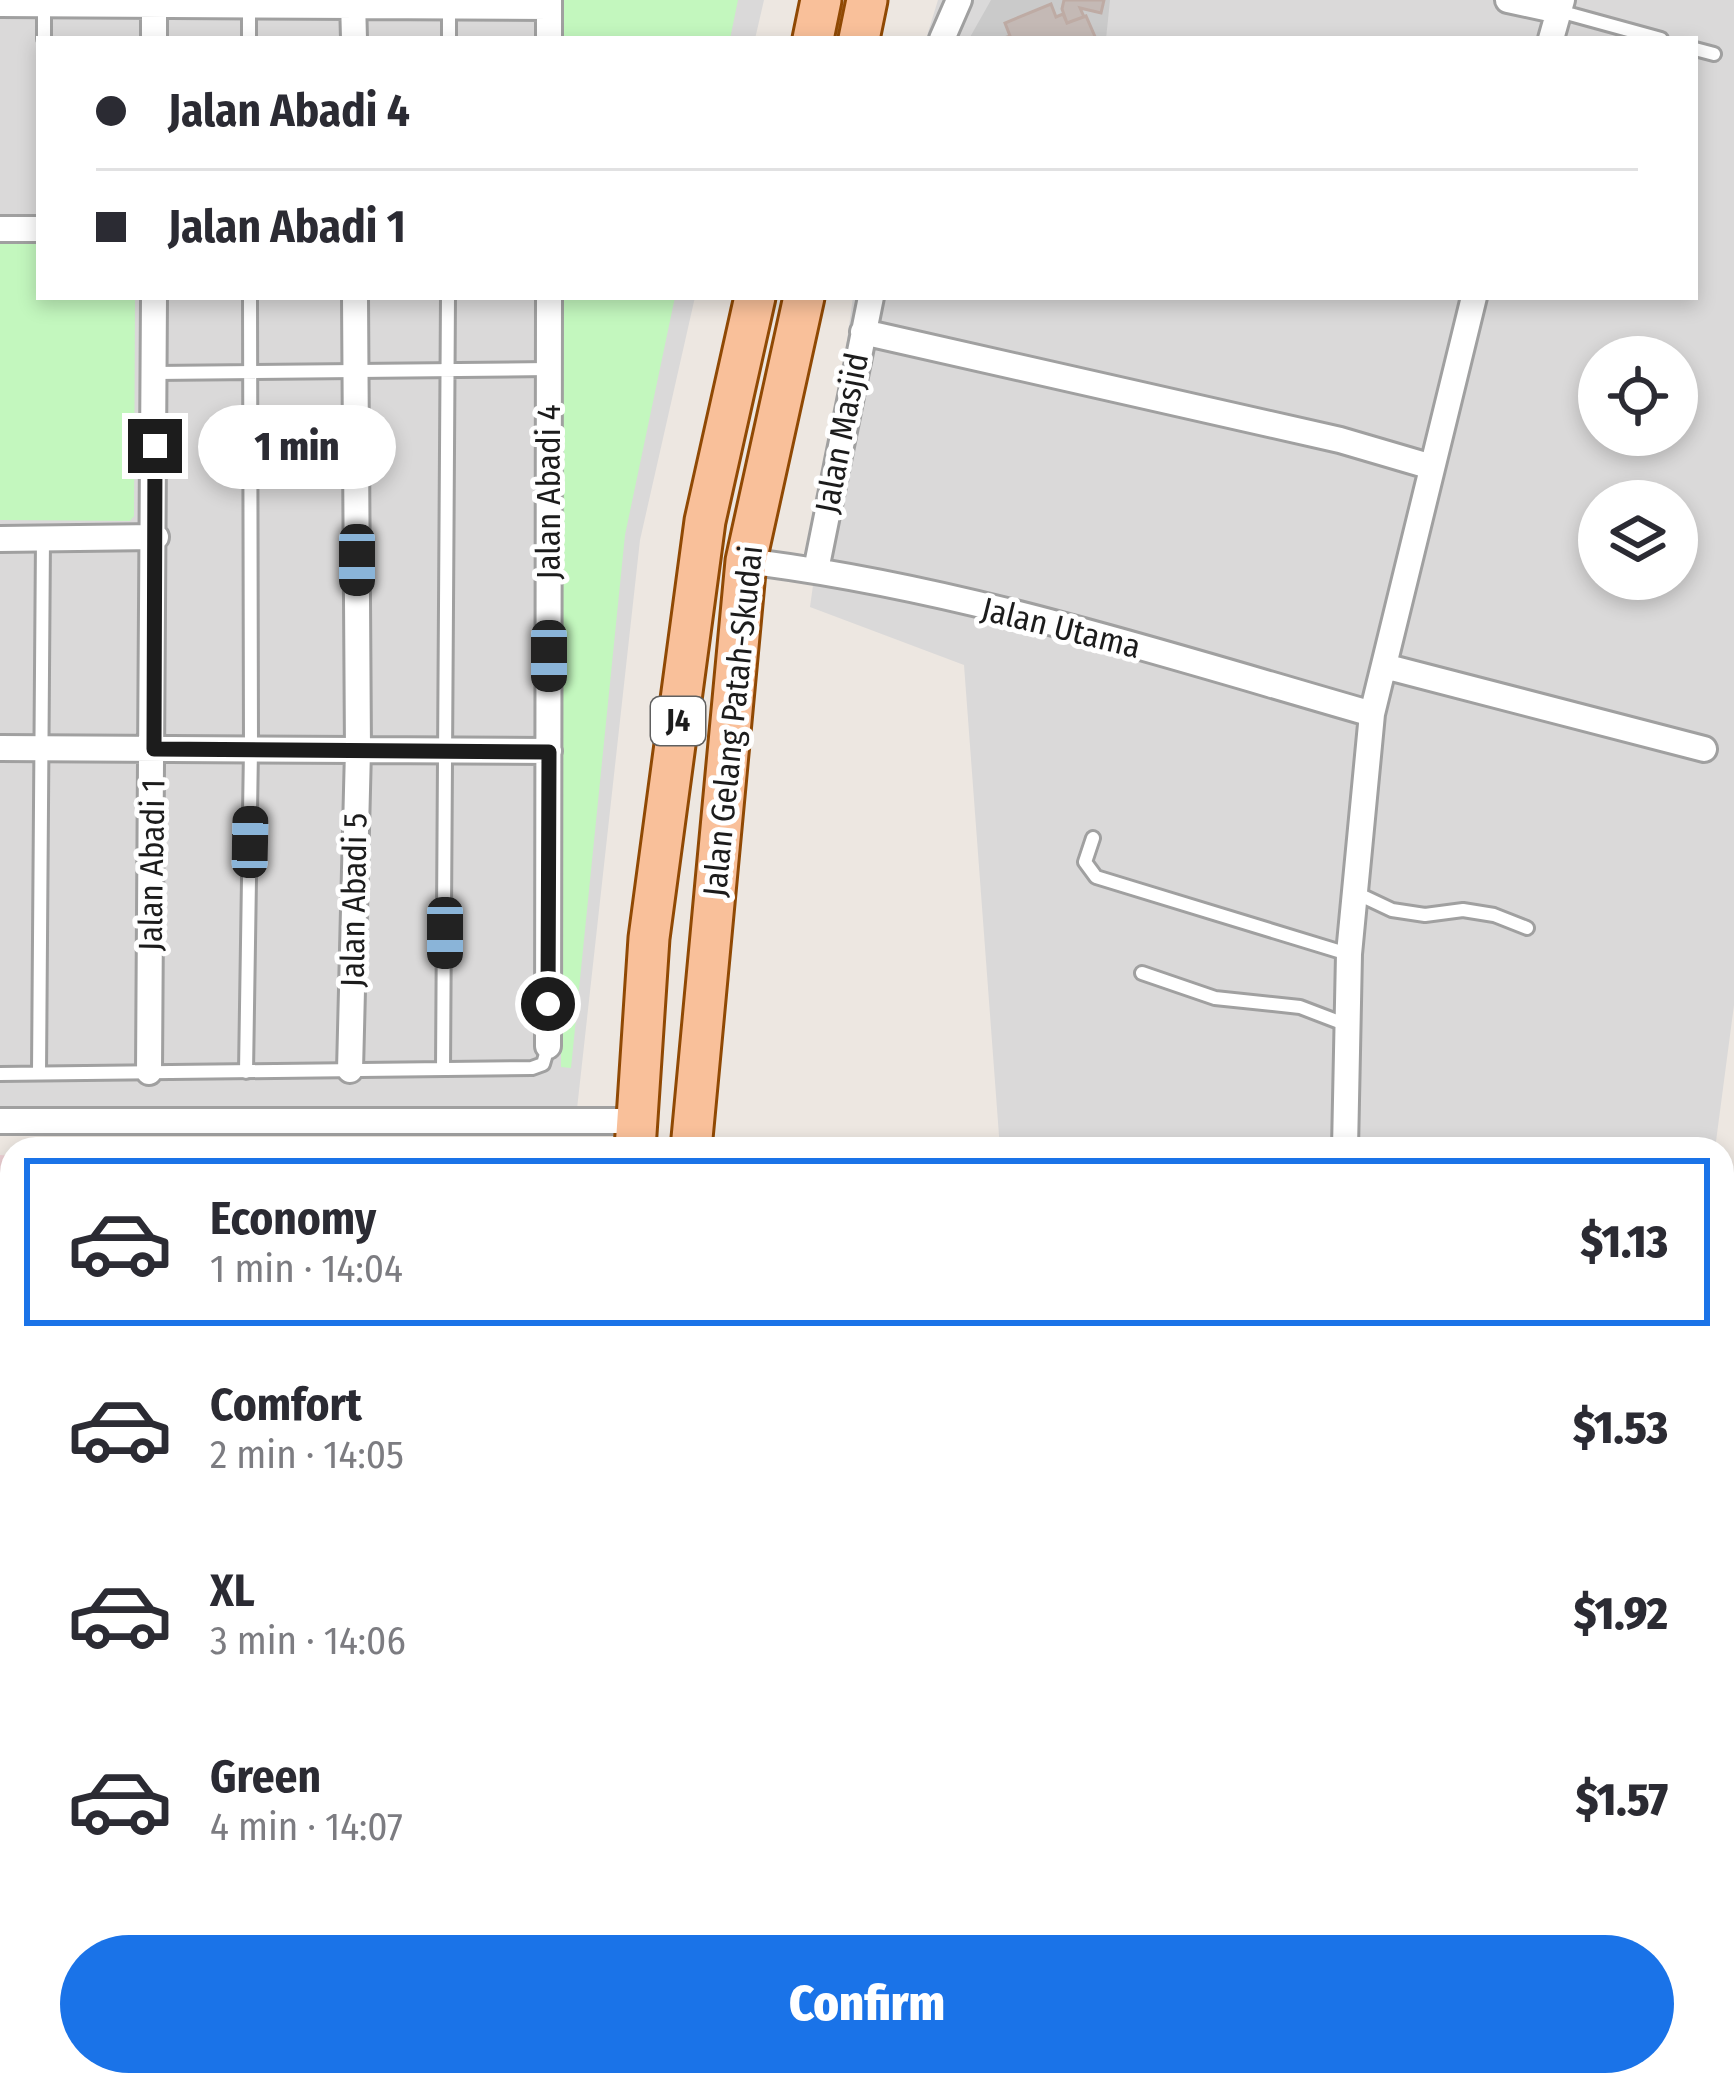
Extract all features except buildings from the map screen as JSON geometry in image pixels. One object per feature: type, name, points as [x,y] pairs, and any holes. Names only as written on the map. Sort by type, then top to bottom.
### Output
[{"type":"main road","points":[[813,36],[821,0]]},
{"type":"main road","points":[[861,36],[867,0]]},
{"type":"main road","name":"Jalan Gelang Patah-Skudai","points":[[635,1135],[649,938],[705,521],[754,300]]},
{"type":"main road","name":"Jalan Gelang Patah-Skudai","points":[[692,1137],[746,561],[803,300]]},
{"type":"street","points":[[943,36],[958,0]]},
{"type":"street","points":[[1508,0],[1560,5],[1551,36]]},
{"type":"street","points":[[353,2],[354,36]]},
{"type":"street","points":[[154,3],[154,36]]},
{"type":"street","points":[[0,4],[549,3],[549,36]]},
{"type":"street","points":[[0,230],[36,229]]},
{"type":"street","name":"Jalan Abadi 1","points":[[149,1072],[154,300]]},
{"type":"street","name":"Jalan Abadi 5","points":[[350,1070],[358,750],[356,300]]},
{"type":"street","name":"Jalan Abadi 4","points":[[548,1046],[549,300]]},
{"type":"street","name":"Jalan Masjid","points":[[816,570],[870,300]]},
{"type":"street","points":[[1345,1137],[1349,954],[1372,714],[1473,300]]},
{"type":"street","points":[[862,332],[1340,440],[1432,467]]},
{"type":"street","points":[[0,538],[155,537]]},
{"type":"street","name":"Jalan Utama","points":[[746,561],[816,570],[1074,628],[1372,714]]},
{"type":"street","points":[[1384,666],[1704,749]]},
{"type":"street","points":[[0,748],[549,752]]},
{"type":"street","points":[[0,1121],[635,1135]]},
{"type":"street","points":[[1076,2097],[1129,2097]]},
{"type":"lane","points":[[44,2],[44,36]]},
{"type":"lane","points":[[449,3],[449,36]]},
{"type":"lane","points":[[249,4],[249,36]]},
{"type":"lane","points":[[1560,5],[1652,36]]},
{"type":"lane","points":[[1698,50],[1714,54]]},
{"type":"lane","points":[[246,1072],[250,300]]},
{"type":"lane","points":[[443,1070],[448,300]]},
{"type":"lane","points":[[155,373],[549,369]]},
{"type":"lane","points":[[39,1073],[43,538]]},
{"type":"lane","points":[[1093,838],[1085,862],[1096,877],[1349,954]]},
{"type":"lane","points":[[1355,893],[1392,910],[1425,915],[1463,910],[1527,928]]},
{"type":"lane","points":[[1142,973],[1215,998],[1300,1007],[1347,1024]]},
{"type":"lane","points":[[0,1074],[532,1068],[543,1064],[548,1046]]},
{"type":"shaded area","points":[[0,0],[764,0],[756,36],[36,36],[36,300],[694,300],[640,540],[574,1136],[0,1125]]},
{"type":"shaded area","points":[[938,0],[1734,0],[1734,1005],[1717,1137],[999,1137],[964,665],[810,607],[853,300],[1698,300],[1698,36],[927,36]]},
{"type":"shaded area","points":[[991,0],[1110,0],[1106,36],[971,36]]},
{"type":"green space","points":[[561,0],[738,0],[731,36],[561,36]]},
{"type":"green space","points":[[0,242],[36,242],[36,300],[135,300],[134,516],[130,521],[0,520]]},
{"type":"green space","points":[[561,300],[674,300],[625,535],[571,1068],[561,1067]]},
{"type":"route","points":[[155,446],[154,749],[549,752],[548,1004]]}]
